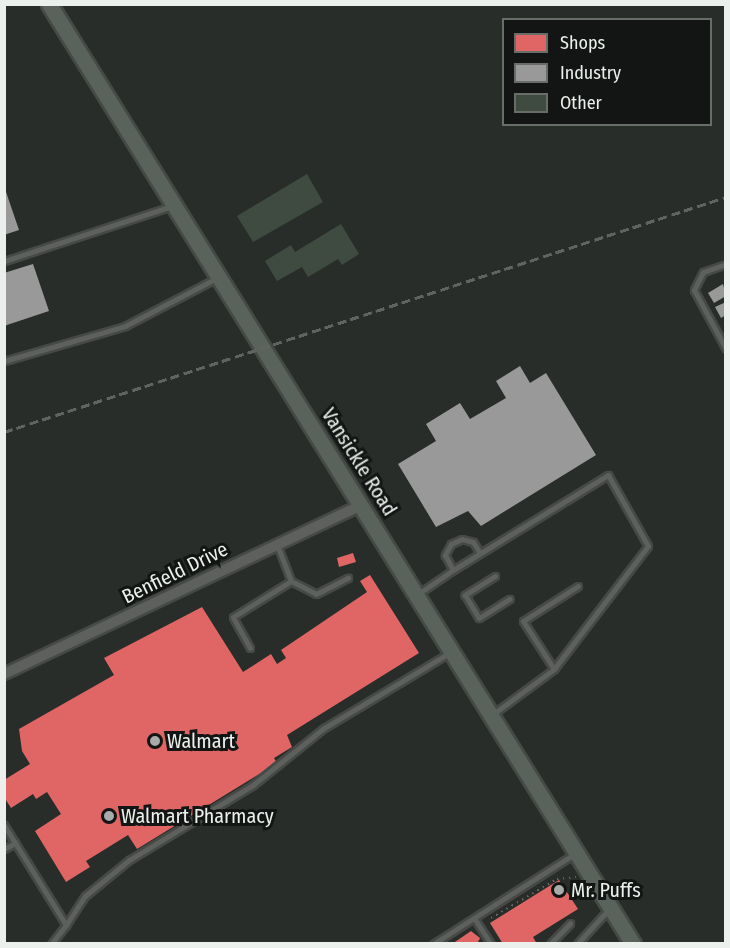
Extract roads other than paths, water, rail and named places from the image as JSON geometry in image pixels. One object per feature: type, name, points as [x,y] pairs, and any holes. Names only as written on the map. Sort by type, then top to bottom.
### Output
[{"type":"street","name":"Vansickle Road","points":[[49,4],[418,594],[633,944]]},
{"type":"street","name":"Benfield Drive","points":[[4,674],[361,505]]},
{"type":"lane","points":[[4,261],[174,205]]},
{"type":"lane","points":[[726,264],[704,272],[694,290],[726,349]]},
{"type":"lane","points":[[4,361],[124,326],[218,277]]},
{"type":"lane","points":[[418,594],[480,553],[608,475],[648,546],[554,669],[492,715]]},
{"type":"lane","points":[[453,570],[445,555],[451,544],[462,539],[473,542],[480,553]]},
{"type":"lane","points":[[277,545],[291,580],[316,594],[348,578]]},
{"type":"lane","points":[[495,576],[465,595],[479,618],[509,599]]},
{"type":"lane","points":[[250,648],[233,617],[291,580]]},
{"type":"lane","points":[[554,669],[523,621],[578,586]]},
{"type":"lane","points":[[51,944],[85,896],[129,860],[252,785],[324,728],[453,651]]},
{"type":"lane","points":[[4,825],[66,925]]},
{"type":"lane","points":[[4,849],[15,843]]},
{"type":"lane","points":[[433,944],[577,853]]},
{"type":"lane","points":[[577,944],[610,908]]},
{"type":"lane","points":[[474,918],[490,944]]},
{"type":"lane","points":[[550,944],[570,923]]},
{"type":"railway","points":[[4,432],[726,197]]},
{"type":"place","name":"Walmart","points":[[155,741]]},
{"type":"place","name":"Walmart Pharmacy","points":[[109,816]]},
{"type":"place","name":"Mr. Puffs","points":[[559,890]]}]
